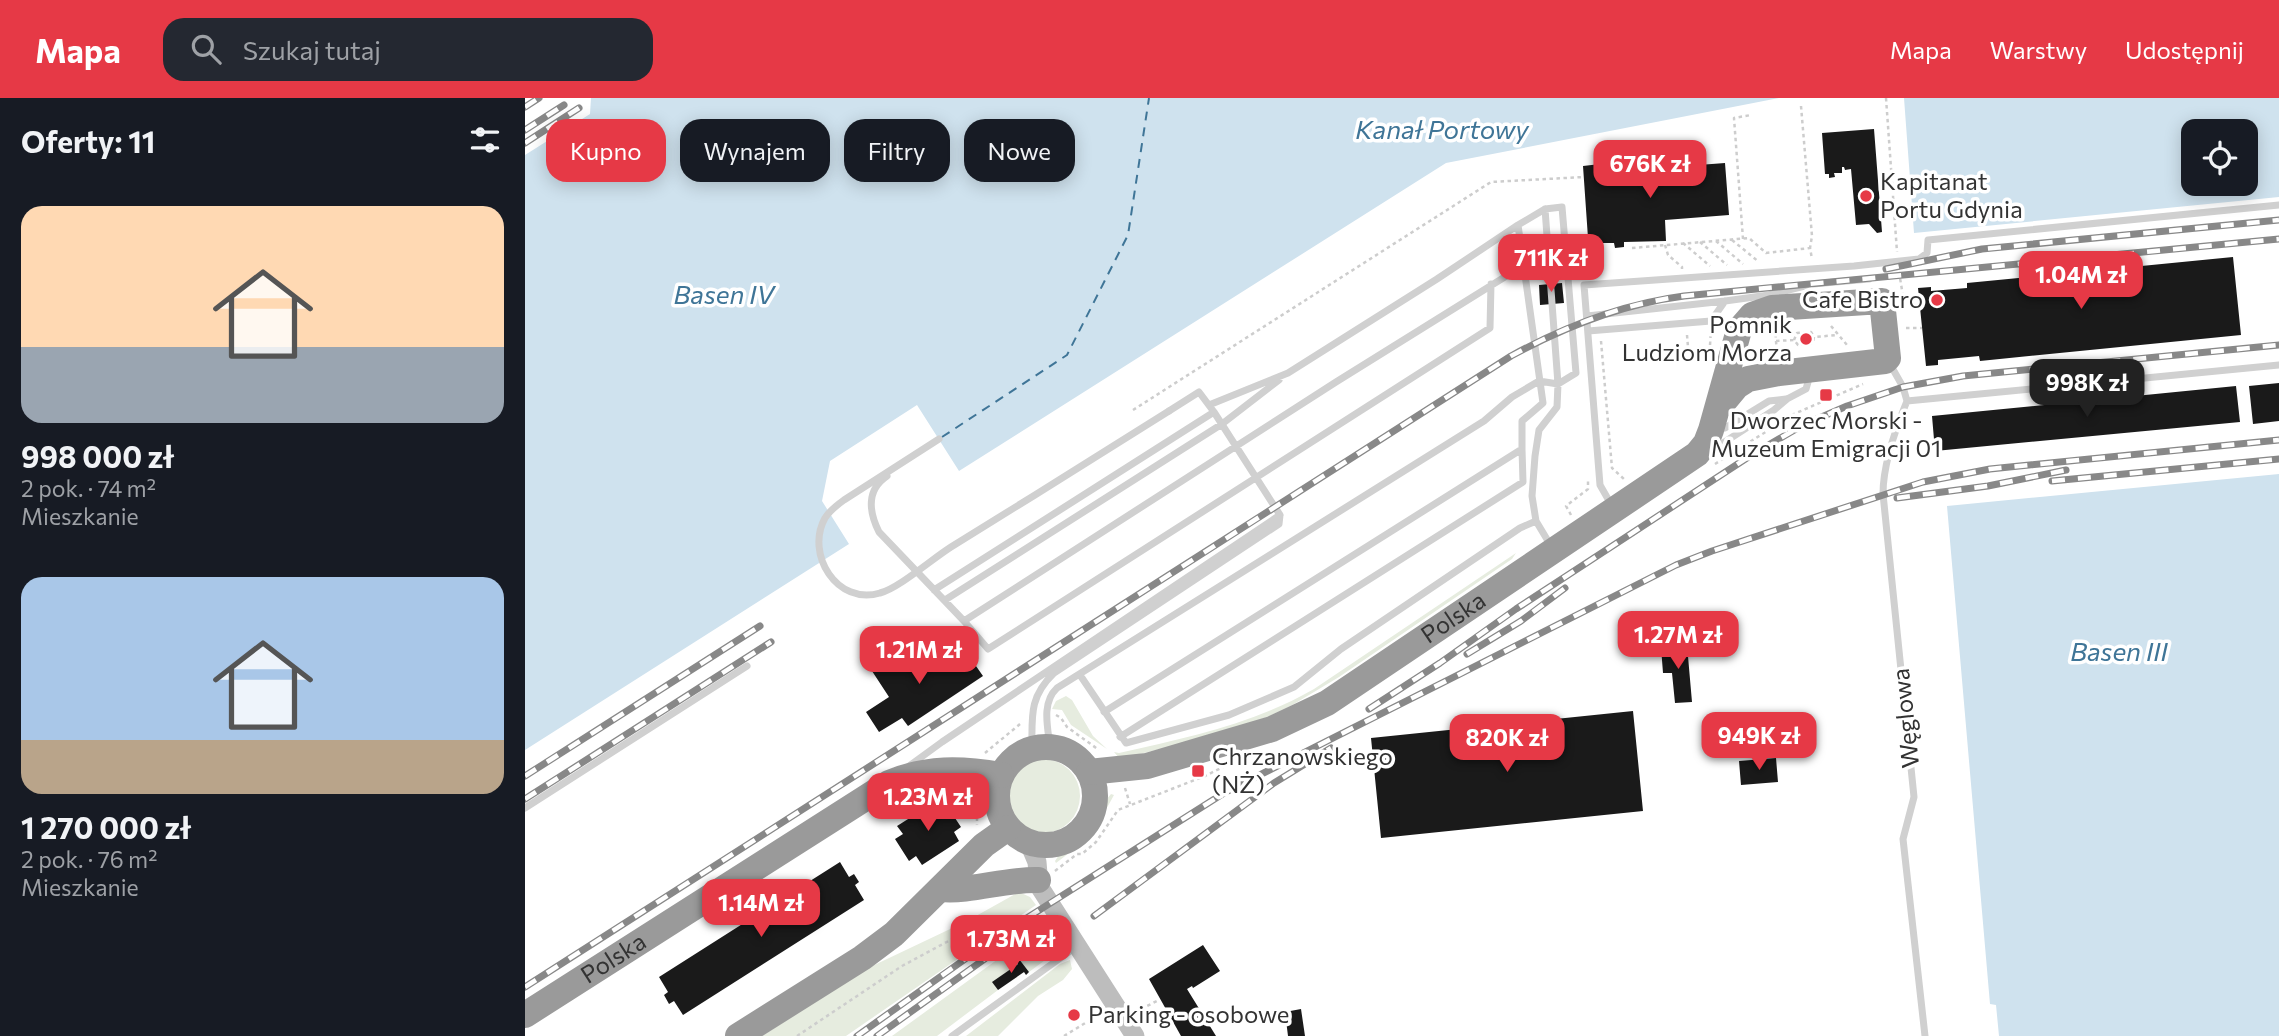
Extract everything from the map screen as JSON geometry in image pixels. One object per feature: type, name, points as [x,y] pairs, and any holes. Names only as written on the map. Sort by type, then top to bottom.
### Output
[{"type":"highway","points":[[1711,427],[1739,330],[1744,321],[1760,311],[1799,306],[1869,289],[1884,304],[1888,358]]},
{"type":"highway","name":"Polska","points":[[1097,773],[1147,766],[1272,729],[1318,708],[1554,550],[1609,501],[1697,454],[1737,386],[1748,379],[1762,375],[1879,362],[1888,358]]},
{"type":"highway","points":[[940,889],[956,891],[1006,881],[1036,855],[1078,834],[1088,823],[1094,808],[1097,773],[1066,751],[1041,748],[1020,754],[1009,763],[997,788],[999,813],[1036,855]]},
{"type":"highway","name":"Polska","points":[[525,1015],[877,791],[908,775],[941,769],[972,769],[1001,775]]},
{"type":"highway","points":[[738,1036],[862,958],[894,934],[984,845],[1036,855]]},
{"type":"street","points":[[1036,855],[1039,886],[1135,1036]]},
{"type":"lane","points":[[1609,501],[1600,485],[1584,285],[1919,260],[1927,253],[1927,240],[2279,205]]},
{"type":"lane","points":[[945,600],[1222,424],[1288,373],[1518,225],[1545,209],[1562,207],[1576,373],[1558,384],[1539,380],[1512,397],[1484,421],[1057,688],[1047,705],[1041,748]]},
{"type":"lane","points":[[1545,209],[1558,384],[1557,407],[1539,430],[1532,496],[1537,521],[1554,550]]},
{"type":"lane","points":[[1120,737],[1523,482],[1522,421],[1543,403],[1518,225]]},
{"type":"lane","points":[[964,621],[1524,265]]},
{"type":"lane","points":[[1587,316],[1769,295],[1800,286],[1869,289],[1868,265]]},
{"type":"lane","points":[[1041,748],[1033,705],[1036,695],[1046,681],[1066,664],[1277,528],[1279,524],[1280,515],[1256,477],[1236,447],[1212,408],[1199,392],[936,557],[889,590],[878,594],[852,593],[841,587],[824,568],[818,542],[825,518],[833,508],[939,439],[875,487],[870,502],[873,522],[879,532],[934,590],[945,600],[988,649],[1256,477],[1490,328],[1491,285]]},
{"type":"lane","points":[[1769,295],[1799,306]]},
{"type":"lane","points":[[1588,331],[1711,321],[1725,301]]},
{"type":"lane","points":[[1888,358],[1907,401],[2279,365]]},
{"type":"lane","points":[[1711,427],[1720,445],[1806,388],[1812,369]]},
{"type":"lane","points":[[934,590],[1212,408],[1288,373]]},
{"type":"lane","points":[[1711,427],[1725,428],[1769,401],[1787,399]]},
{"type":"lane","name":"Węglowa","points":[[1907,401],[1897,425],[1883,484],[1915,797],[1903,839],[1925,1036]]},
{"type":"lane","points":[[1104,712],[1522,449]]},
{"type":"lane","points":[[877,791],[942,742],[1280,515]]},
{"type":"lane","points":[[1080,676],[1126,743],[1229,715],[1294,687],[1341,649],[1520,528],[1537,521]]},
{"type":"lane","points":[[525,808],[747,666]]},
{"type":"lane","points":[[952,1036],[1077,946]]},
{"type":"path","points":[[1886,98],[1897,252]]},
{"type":"path","points":[[1801,106],[1812,261]]},
{"type":"path","points":[[1743,239],[1734,118],[1751,115]]},
{"type":"path","points":[[1133,410],[1491,182],[1584,177]]},
{"type":"path","points":[[1632,248],[1749,239],[1766,253],[1811,248]]},
{"type":"path","points":[[1732,240],[1761,264]]},
{"type":"path","points":[[1716,241],[1744,265]]},
{"type":"path","points":[[1700,242],[1728,266]]},
{"type":"path","points":[[1683,243],[1712,268]]},
{"type":"path","points":[[1665,245],[1668,256],[1682,267],[1682,273]]},
{"type":"path","points":[[1899,273],[1899,282]]},
{"type":"path","points":[[1827,321],[1850,349]]},
{"type":"path","points":[[1775,326],[1778,359]]},
{"type":"path","points":[[1710,345],[1711,328]]},
{"type":"path","points":[[1906,328],[1922,328]]},
{"type":"path","points":[[1687,329],[1688,346]]},
{"type":"path","points":[[1811,332],[1814,337],[1813,344],[1798,345],[1794,340],[1797,333],[1811,332]]},
{"type":"path","points":[[1814,337],[1839,335]]},
{"type":"path","points":[[1601,336],[1612,468],[1624,479],[1609,501]]},
{"type":"path","points":[[1776,341],[1794,340]]},
{"type":"path","points":[[1056,715],[1061,718],[1097,773]]},
{"type":"path","points":[[982,755],[1020,724]]},
{"type":"path","points":[[973,789],[977,811],[976,836]]},
{"type":"path","points":[[1126,792],[1129,804]]},
{"type":"path","points":[[1036,855],[1057,870],[1077,854]]},
{"type":"path","points":[[797,1036],[902,966],[995,916]]},
{"type":"path","points":[[1141,1010],[1157,1001]]},
{"type":"path","points":[[1064,1036],[1102,1012]]},
{"type":"shaded area","points":[[1516,553],[1512,559],[1339,677],[1270,716],[1212,736],[1120,759],[1114,752],[1219,728],[1267,712],[1290,701],[1314,689]]},
{"type":"shaded area","points":[[1066,696],[1072,700],[1093,736],[1107,749],[1071,725],[1062,710],[1052,709],[1056,701]]},
{"type":"shaded area","points":[[1036,759],[1050,759],[1064,765],[1074,775],[1080,796],[1078,810],[1064,827],[1050,833],[1036,833],[1022,827],[1012,817],[1006,803],[1006,789],[1012,775],[1022,765]]},
{"type":"shaded area","points":[[1111,794],[1114,795],[1090,833],[1056,863],[1059,855],[1091,827],[1101,806]]},
{"type":"shaded area","points":[[1019,892],[1030,897],[1036,905],[846,1036],[762,1036],[868,968],[967,921]]},
{"type":"shaded area","points":[[1045,925],[1058,947],[1056,952],[1029,972],[1019,959],[1018,964],[993,982],[998,990],[937,1036],[892,1036]]},
{"type":"shaded area","points":[[1070,960],[1072,969],[1063,980],[1038,996],[998,1036],[966,1036],[1060,964]]},
{"type":"water","name":"Basen IV","points":[[591,98],[1779,98],[1446,163],[959,471],[917,405],[830,461],[822,501],[849,544],[525,750],[525,155],[546,142],[546,182],[666,182],[666,119],[582,119],[590,114]]},
{"type":"water","points":[[1904,98],[2279,98],[2279,197],[1914,233]]},
{"type":"water","name":"Basen III","points":[[2279,474],[2279,1036],[1999,1036],[1996,1005],[1990,1004],[1947,506]]},
{"type":"building","points":[[1874,129],[1882,232],[1877,233],[1869,224],[1856,225],[1851,169],[1845,170],[1842,167],[1842,173],[1834,173],[1835,177],[1829,178],[1829,174],[1825,174],[1822,133]]},
{"type":"building","points":[[1618,163],[1619,171],[1725,163],[1729,215],[1665,220],[1666,241],[1624,242],[1624,247],[1615,248],[1614,243],[1591,243],[1588,238],[1583,166]]},
{"type":"building","points":[[2233,257],[2241,335],[1980,361],[1979,356],[1938,360],[1938,365],[1926,366],[1918,288],[1931,287],[1931,291],[1967,288],[1967,283]]},
{"type":"building","points":[[1562,283],[1564,303],[1540,305],[1539,285]]},
{"type":"building","points":[[2279,383],[2279,421],[2253,424],[2249,386]]},
{"type":"building","points":[[2236,386],[2240,422],[1935,451],[1932,416]]},
{"type":"building","points":[[914,644],[931,671],[964,649],[983,676],[908,726],[902,718],[879,732],[866,712],[889,697],[872,671]]},
{"type":"building","points":[[1687,645],[1692,702],[1675,703],[1672,673],[1663,673],[1661,647]]},
{"type":"building","points":[[1633,711],[1643,811],[1381,838],[1371,738]]},
{"type":"building","points":[[1776,758],[1778,782],[1741,785],[1739,761]]},
{"type":"building","points":[[935,802],[940,810],[947,806],[961,827],[954,832],[959,841],[922,865],[916,856],[909,861],[895,839],[903,834],[897,826]]},
{"type":"building","points":[[840,862],[849,877],[854,874],[859,882],[855,885],[864,900],[683,1015],[674,1001],[669,1004],[664,995],[668,992],[659,977]]},
{"type":"building","points":[[1203,945],[1220,971],[1187,989],[1216,1036],[1181,1036],[1149,979]]},
{"type":"building","points":[[1019,959],[1029,972],[1026,975],[1024,972],[998,990],[992,982],[1018,964],[1016,961]]},
{"type":"building","points":[[1301,1009],[1305,1036],[1288,1036],[1285,1012]]},
{"type":"ferry route","points":[[942,437],[1067,355],[1128,235],[1149,98]]},
{"type":"railway","points":[[525,107],[539,98]]},
{"type":"railway","points":[[525,130],[564,105]]},
{"type":"railway","points":[[525,143],[579,108]]},
{"type":"railway","points":[[1886,269],[1982,249],[2279,220]]},
{"type":"railway","points":[[525,987],[1511,356],[1574,326],[1617,311],[1684,296],[2279,239]]},
{"type":"railway","points":[[1369,709],[1753,454],[1803,425],[1847,406],[1903,387],[1963,376],[2279,345]]},
{"type":"railway","points":[[857,1036],[989,942],[1224,793],[1676,565],[1923,482],[1990,469],[2279,440]]},
{"type":"railway","points":[[2052,481],[2279,459]]},
{"type":"railway","points":[[1897,498],[1988,486],[2066,470]]},
{"type":"railway","points":[[1467,654],[1521,621],[1565,588]]},
{"type":"railway","points":[[525,776],[760,626]]},
{"type":"railway","points":[[525,799],[771,642]]},
{"type":"railway","points":[[1094,916],[1274,783],[1331,748]]},
{"type":"railway","points":[[877,1036],[1014,938]]},
{"type":"place","name":"Kapitanat Portu Gdynia","points":[[1866,196]]},
{"type":"place","name":"Cafe Bistro","points":[[1937,300]]},
{"type":"place","name":"Pomnik Ludziom Morza","points":[[1806,339]]},
{"type":"place","name":"Dworzec Morski - Muzeum Emigracji 01","points":[[1826,395]]},
{"type":"place","name":"Chrzanowskiego (NŻ)","points":[[1198,771]]},
{"type":"place","name":"Parking - osobowe","points":[[1074,1015]]},
{"type":"water label","name":"Kanał Portowy","points":[[1442,130]]}]
